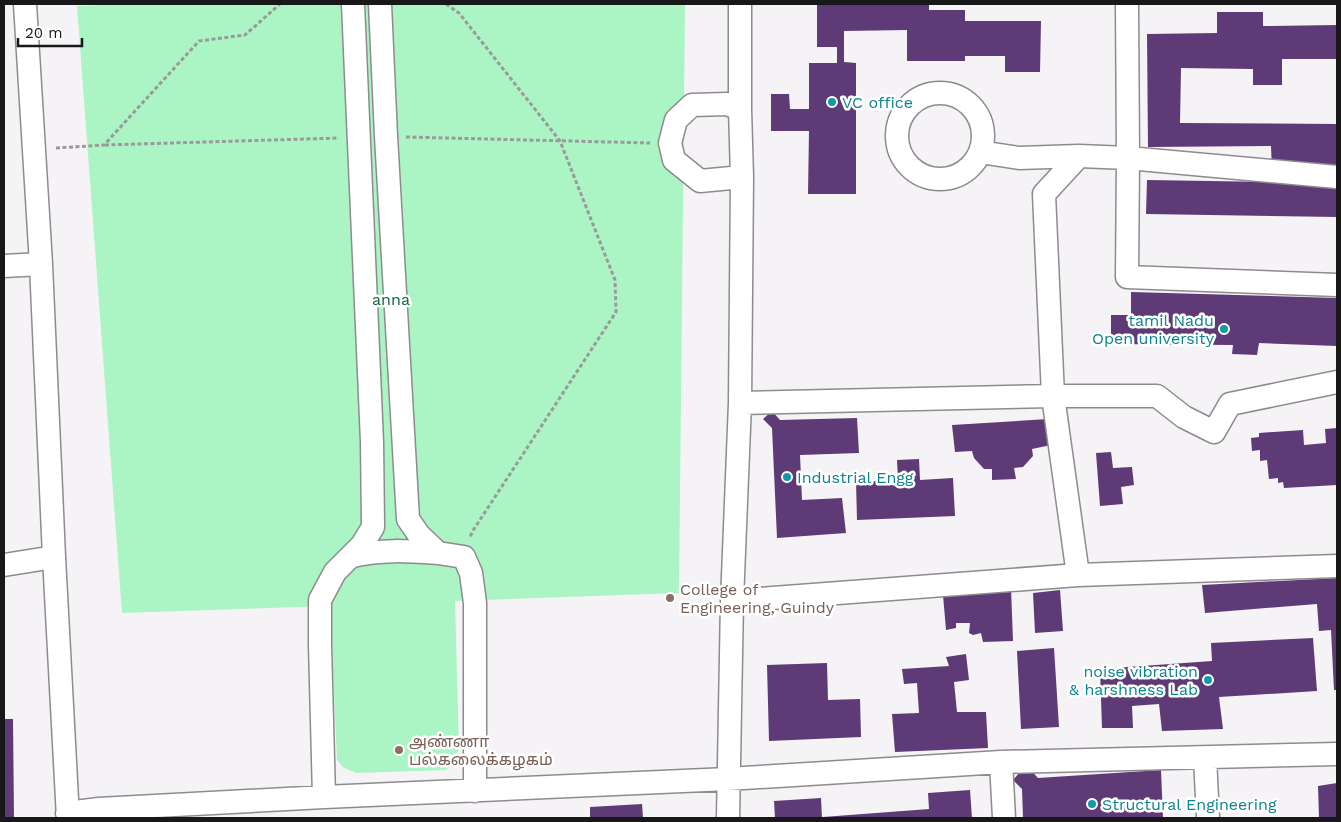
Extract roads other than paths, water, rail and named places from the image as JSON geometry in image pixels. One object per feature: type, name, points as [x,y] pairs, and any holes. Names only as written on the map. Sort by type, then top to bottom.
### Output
[{"type":"lane","points":[[25,4],[41,264],[68,816],[99,809],[728,779],[1000,762],[1337,754]]},
{"type":"lane","points":[[324,797],[320,600],[335,572],[362,544],[373,526],[372,442],[353,4]]},
{"type":"lane","points":[[380,4],[408,519],[419,535],[438,553]]},
{"type":"lane","points":[[728,818],[732,601],[740,403],[742,177],[740,4]]},
{"type":"lane","points":[[1127,4],[1127,276],[1337,285]]},
{"type":"lane","points":[[740,109],[727,104],[692,105],[676,120],[670,144],[674,160],[700,181],[742,177]]},
{"type":"lane","points":[[980,152],[1019,158],[1079,156],[1128,158],[1337,176]]},
{"type":"lane","points":[[1078,575],[1053,396],[1044,194],[1079,156]]},
{"type":"lane","points":[[4,266],[41,264]]},
{"type":"lane","points":[[740,403],[1053,396],[1157,396],[1184,417],[1214,432],[1230,404],[1337,382]]},
{"type":"lane","points":[[352,556],[380,551],[464,556],[471,573],[475,603],[475,791]]},
{"type":"lane","points":[[4,565],[54,557]]},
{"type":"lane","points":[[732,601],[1078,575],[1337,566]]},
{"type":"lane","points":[[1205,758],[1208,818]]},
{"type":"lane","points":[[1000,762],[1004,818]]},
{"type":"place","name":"VC office","points":[[832,102]]},
{"type":"place","name":"tamil Nadu Open university","points":[[1224,329]]},
{"type":"place","name":"Industrial Engg","points":[[787,477]]},
{"type":"place","name":"College of Engineering, Guindy","points":[[670,598]]},
{"type":"place","name":"noise vibration & harshness Lab","points":[[1208,680]]},
{"type":"place","name":"அண்ணா பல்கலைக்கழகம்","points":[[399,750]]},
{"type":"place","name":"Structural Engineering","points":[[1092,804]]},
{"type":"park label","name":"anna","points":[[391,299]]}]
